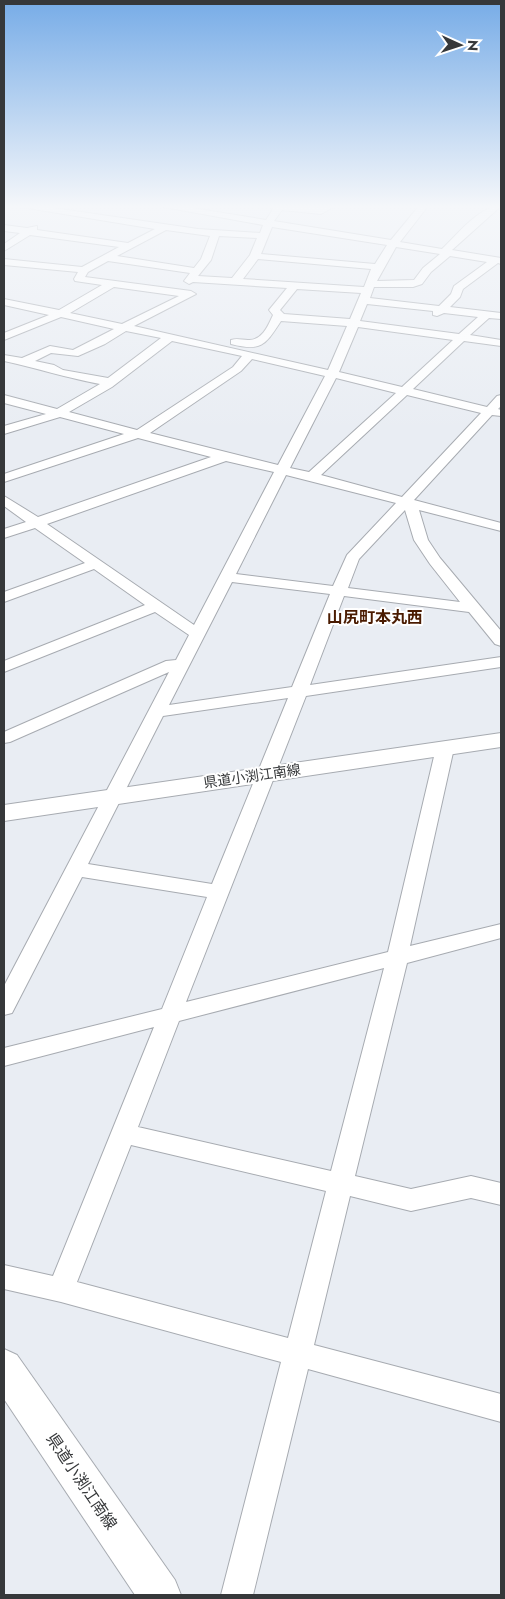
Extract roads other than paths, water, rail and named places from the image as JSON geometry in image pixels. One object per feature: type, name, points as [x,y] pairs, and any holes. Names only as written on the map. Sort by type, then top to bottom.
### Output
[{"type":"main road","name":"県道小渕江南線","points":[[7,810],[501,740]]},
{"type":"main road","name":"県道小渕江南線","points":[[9,1386],[160,1595]]},
{"type":"street","points":[[26,361],[50,349],[74,354],[91,344],[101,342],[122,327],[191,294],[93,281]]},
{"type":"street","points":[[170,290],[185,281]]},
{"type":"street","points":[[226,281],[367,291],[441,308],[501,316]]},
{"type":"street","points":[[4,1007],[332,374],[372,281]]},
{"type":"street","points":[[367,291],[413,284],[419,281]]},
{"type":"street","points":[[422,331],[441,308],[456,294],[458,288],[469,281]]},
{"type":"street","points":[[4,337],[60,314],[113,283]]},
{"type":"street","points":[[217,347],[227,342],[255,345],[263,342],[279,313],[274,310],[294,286]]},
{"type":"street","points":[[4,302],[217,347],[495,412]]},
{"type":"street","points":[[312,477],[487,314]]},
{"type":"street","points":[[277,317],[354,322],[501,344]]},
{"type":"street","points":[[4,430],[58,414],[110,382],[170,337]]},
{"type":"street","points":[[4,478],[138,434],[237,369],[249,355]]},
{"type":"street","points":[[4,358],[55,368],[60,373],[110,382]]},
{"type":"street","points":[[61,1290],[352,558],[495,412],[501,399]]},
{"type":"street","points":[[4,400],[501,526]]},
{"type":"street","points":[[4,534],[225,457]]},
{"type":"street","points":[[4,500],[197,634]]},
{"type":"street","points":[[407,503],[421,540],[434,561],[501,641]]},
{"type":"street","points":[[4,597],[95,564]]},
{"type":"street","points":[[227,578],[339,590],[474,608]]},
{"type":"street","points":[[4,667],[155,606]]},
{"type":"street","points":[[158,712],[501,662]]},
{"type":"street","points":[[4,738],[172,665],[181,664]]},
{"type":"street","points":[[237,1595],[397,958],[445,748]]},
{"type":"street","points":[[75,869],[219,892]]},
{"type":"street","points":[[4,1057],[173,1012],[501,931]]},
{"type":"street","points":[[124,1134],[411,1200],[471,1187],[501,1194]]},
{"type":"street","points":[[4,1277],[61,1290],[501,1408]]},
{"type":"district","name":"山尻町本丸西","points":[[375,617]]}]
